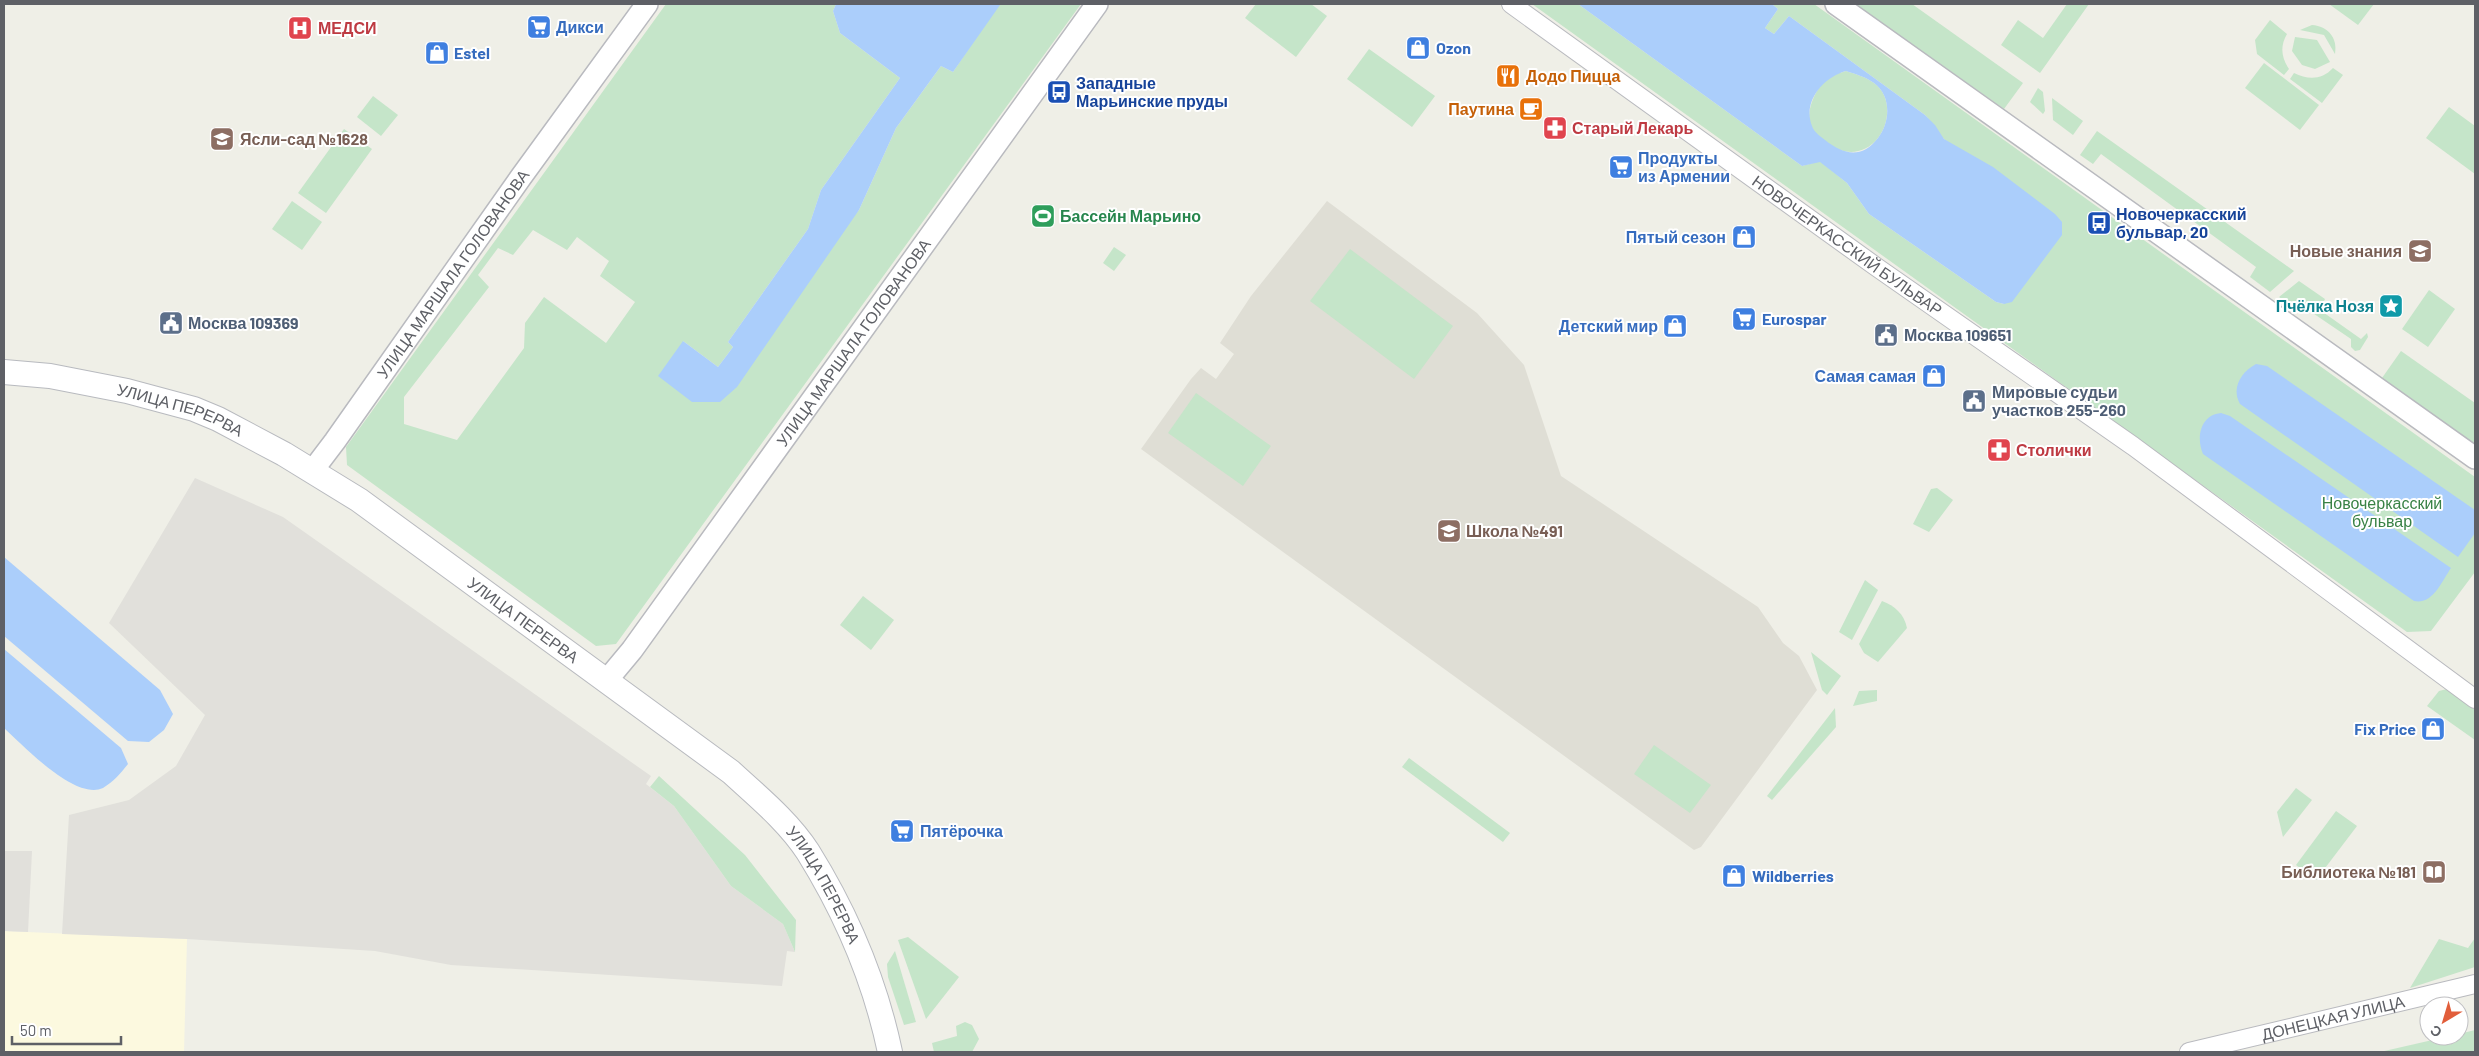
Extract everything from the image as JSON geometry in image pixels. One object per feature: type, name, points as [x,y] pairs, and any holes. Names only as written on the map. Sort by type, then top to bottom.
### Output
[{"type":"main road","name":"УЛИЦА ПЕРЕРВА","points":[[4,372],[50,376],[127,391],[194,409],[218,419],[312,470],[359,500],[731,772],[776,814],[807,851],[845,919],[865,966],[890,1052]]},
{"type":"street","name":"УЛИЦА МАРШАЛА ГОЛОВАНОВА","points":[[312,470],[335,441],[526,170],[647,4]]},
{"type":"street","name":"УЛИЦА МАРШАЛА ГОЛОВАНОВА","points":[[607,680],[632,650],[1097,4]]},
{"type":"street","name":"НОВОЧЕРКАССКИЙ БУЛЬВАР","points":[[1511,4],[1875,266],[2133,446],[2475,699]]},
{"type":"street","points":[[1836,4],[2475,458]]},
{"type":"street","name":"ДОНЕЦКАЯ УЛИЦА","points":[[2189,1052],[2475,984]]},
{"type":"shaded area","name":"Школа №491","points":[[1327,201],[1477,313],[1524,365],[1561,476],[1758,607],[1783,643],[1799,656],[1817,690],[1701,847],[1694,850],[1141,449],[1201,368],[1216,379],[1234,354],[1220,343],[1251,296]]},
{"type":"shaded area","points":[[195,478],[283,517],[651,776],[646,784],[674,806],[731,886],[783,924],[795,952],[787,951],[782,986],[451,965],[375,951],[187,939],[62,934],[69,815],[129,800],[176,766],[205,715],[109,623]]},
{"type":"shaded area","points":[[4,851],[32,851],[28,932],[4,931]]},
{"type":"shaded area","points":[[4,931],[187,939],[184,1052],[4,1052]]},
{"type":"green space","points":[[666,4],[836,4],[833,11],[840,33],[900,78],[821,190],[808,229],[728,342],[733,347],[718,367],[683,341],[692,402],[859,210],[896,128],[941,66],[953,72],[999,4],[1081,4],[616,644],[596,646],[347,465],[346,447]],"holes":[[[533,230],[567,250],[577,237],[609,261],[600,276],[635,302],[606,343],[544,297],[525,323],[524,348],[457,440],[404,424],[404,397],[489,287],[478,275],[498,248],[513,255]]]},
{"type":"green space","points":[[1256,4],[1311,4],[1327,16],[1296,57],[1245,18]]},
{"type":"green space","name":"Новочеркасский бульвар","points":[[1532,4],[1578,4],[1802,166],[1820,161],[1847,183],[1869,214],[1996,302],[2004,304],[2008,180],[1992,168],[1945,140],[1925,115],[1789,16],[1774,34],[1765,28],[1778,9],[1772,4],[1814,4],[2475,477],[2475,572],[2431,631],[2407,632]]},
{"type":"green space","points":[[1855,4],[1912,4],[2023,83],[2004,109]]},
{"type":"green space","points":[[2067,4],[2089,4],[2040,73],[2001,45],[2018,20],[2043,38]]},
{"type":"green space","points":[[2329,4],[2374,4],[2358,25]]},
{"type":"green space","points":[[2270,20],[2287,34],[2282,51],[2289,69],[2284,75],[2257,54],[2255,40]]},
{"type":"green space","points":[[2312,25],[2323,28],[2331,34],[2336,48],[2335,54],[2324,35],[2300,30]]},
{"type":"green space","points":[[2295,37],[2317,40],[2330,62],[2315,69],[2302,65],[2292,51]]},
{"type":"green space","points":[[1369,49],[1435,96],[1412,127],[1347,79]]},
{"type":"green space","points":[[2264,63],[2319,105],[2300,130],[2245,88]]},
{"type":"green space","points":[[2333,68],[2343,75],[2322,103],[2290,79],[2294,73],[2310,78],[2320,77]]},
{"type":"green space","points":[[1846,71],[1864,77],[1880,88],[1884,95],[1887,110],[1885,125],[1878,138],[1862,150],[1853,152],[1836,149],[1827,144],[1813,130],[1809,117],[1812,102],[1823,82],[1832,76]]},
{"type":"green space","points":[[2038,88],[2043,92],[2045,111],[2043,114],[2030,102]]},
{"type":"green space","points":[[373,96],[398,115],[381,136],[357,117]]},
{"type":"green space","points":[[2052,98],[2083,121],[2073,135],[2053,120]]},
{"type":"green space","points":[[2449,107],[2475,126],[2475,174],[2426,138]]},
{"type":"green space","points":[[344,129],[372,149],[326,213],[298,193]]},
{"type":"green space","points":[[2097,131],[2294,271],[2270,292],[2250,277],[2256,267],[2101,154],[2093,164],[2080,155]]},
{"type":"green space","points":[[292,201],[322,222],[302,250],[272,229]]},
{"type":"green space","points":[[1114,247],[1126,255],[1114,271],[1103,263]]},
{"type":"green space","points":[[1350,249],[1453,326],[1414,379],[1310,301]]},
{"type":"green space","points":[[2299,281],[2325,299],[2320,310],[2361,339],[2367,333],[2368,337],[2360,350],[2355,351],[2351,347],[2351,339],[2295,301],[2289,304],[2279,297]]},
{"type":"green space","points":[[2429,290],[2455,309],[2428,347],[2402,329]]},
{"type":"green space","points":[[2401,351],[2475,403],[2475,445],[2382,378]]},
{"type":"green space","points":[[1196,393],[1271,446],[1243,486],[1168,433]]},
{"type":"green space","points":[[1937,488],[1953,500],[1929,532],[1913,524],[1931,489]]},
{"type":"green space","points":[[1865,580],[1878,590],[1852,640],[1839,632]]},
{"type":"green space","points":[[863,596],[894,620],[871,650],[840,625]]},
{"type":"green space","points":[[1882,601],[1898,611],[1904,619],[1907,628],[1878,662],[1864,653],[1859,644]]},
{"type":"green space","points":[[1811,652],[1841,676],[1827,695],[1822,690]]},
{"type":"green space","points":[[2447,689],[2475,710],[2475,740],[2427,706],[2439,691]]},
{"type":"green space","points":[[1877,690],[1877,701],[1853,706],[1859,691]]},
{"type":"green space","points":[[1835,708],[1836,727],[1772,800],[1767,796]]},
{"type":"green space","points":[[1654,745],[1711,785],[1690,813],[1634,774]]},
{"type":"green space","points":[[1409,758],[1510,833],[1503,842],[1402,767]]},
{"type":"green space","points":[[659,776],[745,855],[796,920],[795,952],[783,924],[731,886],[674,806],[650,787]]},
{"type":"green space","points":[[2296,788],[2312,800],[2283,837],[2277,812]]},
{"type":"green space","points":[[2336,811],[2357,826],[2316,880],[2296,865]]},
{"type":"green space","points":[[908,937],[959,977],[926,1019],[898,940]]},
{"type":"green space","points":[[2475,938],[2475,967],[2410,988],[2439,939],[2468,948]]},
{"type":"green space","points":[[895,951],[916,1022],[904,1025],[888,977],[887,964]]},
{"type":"green space","points":[[965,1022],[972,1025],[979,1039],[972,1052],[934,1052],[932,1043],[957,1036],[956,1026]]},
{"type":"green space","points":[[2475,1030],[2475,1052],[2380,1052],[2419,1043],[2419,1046],[2469,1046],[2469,1032]]},
{"type":"water","points":[[836,4],[1000,5],[953,72],[941,66],[896,128],[859,210],[737,387],[720,402],[692,402],[658,376],[683,341],[718,367],[733,347],[728,342],[808,229],[821,190],[900,78],[840,33],[833,11]]},
{"type":"water","points":[[1578,4],[1772,4],[1778,9],[1765,28],[1774,34],[1789,16],[1925,115],[1935,125],[1944,139],[1993,167],[2055,214],[2062,222],[2062,235],[2012,302],[2004,304],[1996,302],[1869,214],[1847,183],[1820,162],[1802,166]],"holes":[[[1846,71],[1874,83],[1880,88],[1886,102],[1887,117],[1882,132],[1872,145],[1859,152],[1845,151],[1832,145],[1816,132],[1810,117],[1810,108],[1817,91],[1830,79]]]},
{"type":"water","points":[[2256,364],[2267,366],[2475,510],[2475,533],[2458,557],[2240,404],[2237,398],[2239,381],[2246,371]]},
{"type":"water","points":[[2221,413],[2230,416],[2451,568],[2432,596],[2421,601],[2414,601],[2203,454],[2200,435],[2204,423],[2208,418]]},
{"type":"water","points":[[4,557],[160,690],[173,714],[164,730],[149,742],[128,741],[4,636]]},
{"type":"water","points":[[4,649],[121,748],[128,764],[110,783],[103,788],[91,790],[64,779],[36,758],[4,728]]},
{"type":"place","name":"Дикси","points":[[539,27]]},
{"type":"place","name":"МЕДСИ","points":[[300,28]]},
{"type":"place","name":"Ozon","points":[[1418,48]]},
{"type":"place","name":"Estel","points":[[437,53]]},
{"type":"place","name":"Додо Пицца","points":[[1508,76]]},
{"type":"place","name":"Западные Марьинские пруды","points":[[1059,92]]},
{"type":"place","name":"Паутина","points":[[1531,109]]},
{"type":"place","name":"Старый Лекарь","points":[[1555,128]]},
{"type":"place","name":"Ясли-сад №1628","points":[[222,139]]},
{"type":"place","name":"Продукты из Армении","points":[[1621,167]]},
{"type":"place","name":"Бассейн Марьино","points":[[1043,216]]},
{"type":"place","name":"Новочеркасский бульвар, 20","points":[[2099,223]]},
{"type":"place","name":"Пятый сезон","points":[[1744,237]]},
{"type":"place","name":"Новые знания","points":[[2420,251]]},
{"type":"place","name":"Пчёлка Нозя","points":[[2391,306]]},
{"type":"place","name":"Eurospar","points":[[1744,319]]},
{"type":"place","name":"Москва 109369","points":[[171,323]]},
{"type":"place","name":"Детский мир","points":[[1675,326]]},
{"type":"place","name":"Москва 109651","points":[[1886,335]]},
{"type":"place","name":"Самая самая","points":[[1934,376]]},
{"type":"place","name":"Мировые судьи участков 255-260","points":[[1974,401]]},
{"type":"place","name":"Столички","points":[[1999,450]]},
{"type":"place","name":"Школа №491","points":[[1449,531]]},
{"type":"place","name":"Fix Price","points":[[2433,729]]},
{"type":"place","name":"Пятёрочка","points":[[902,831]]},
{"type":"place","name":"Библиотека №181","points":[[2434,872]]},
{"type":"place","name":"Wildberries","points":[[1734,876]]}]
